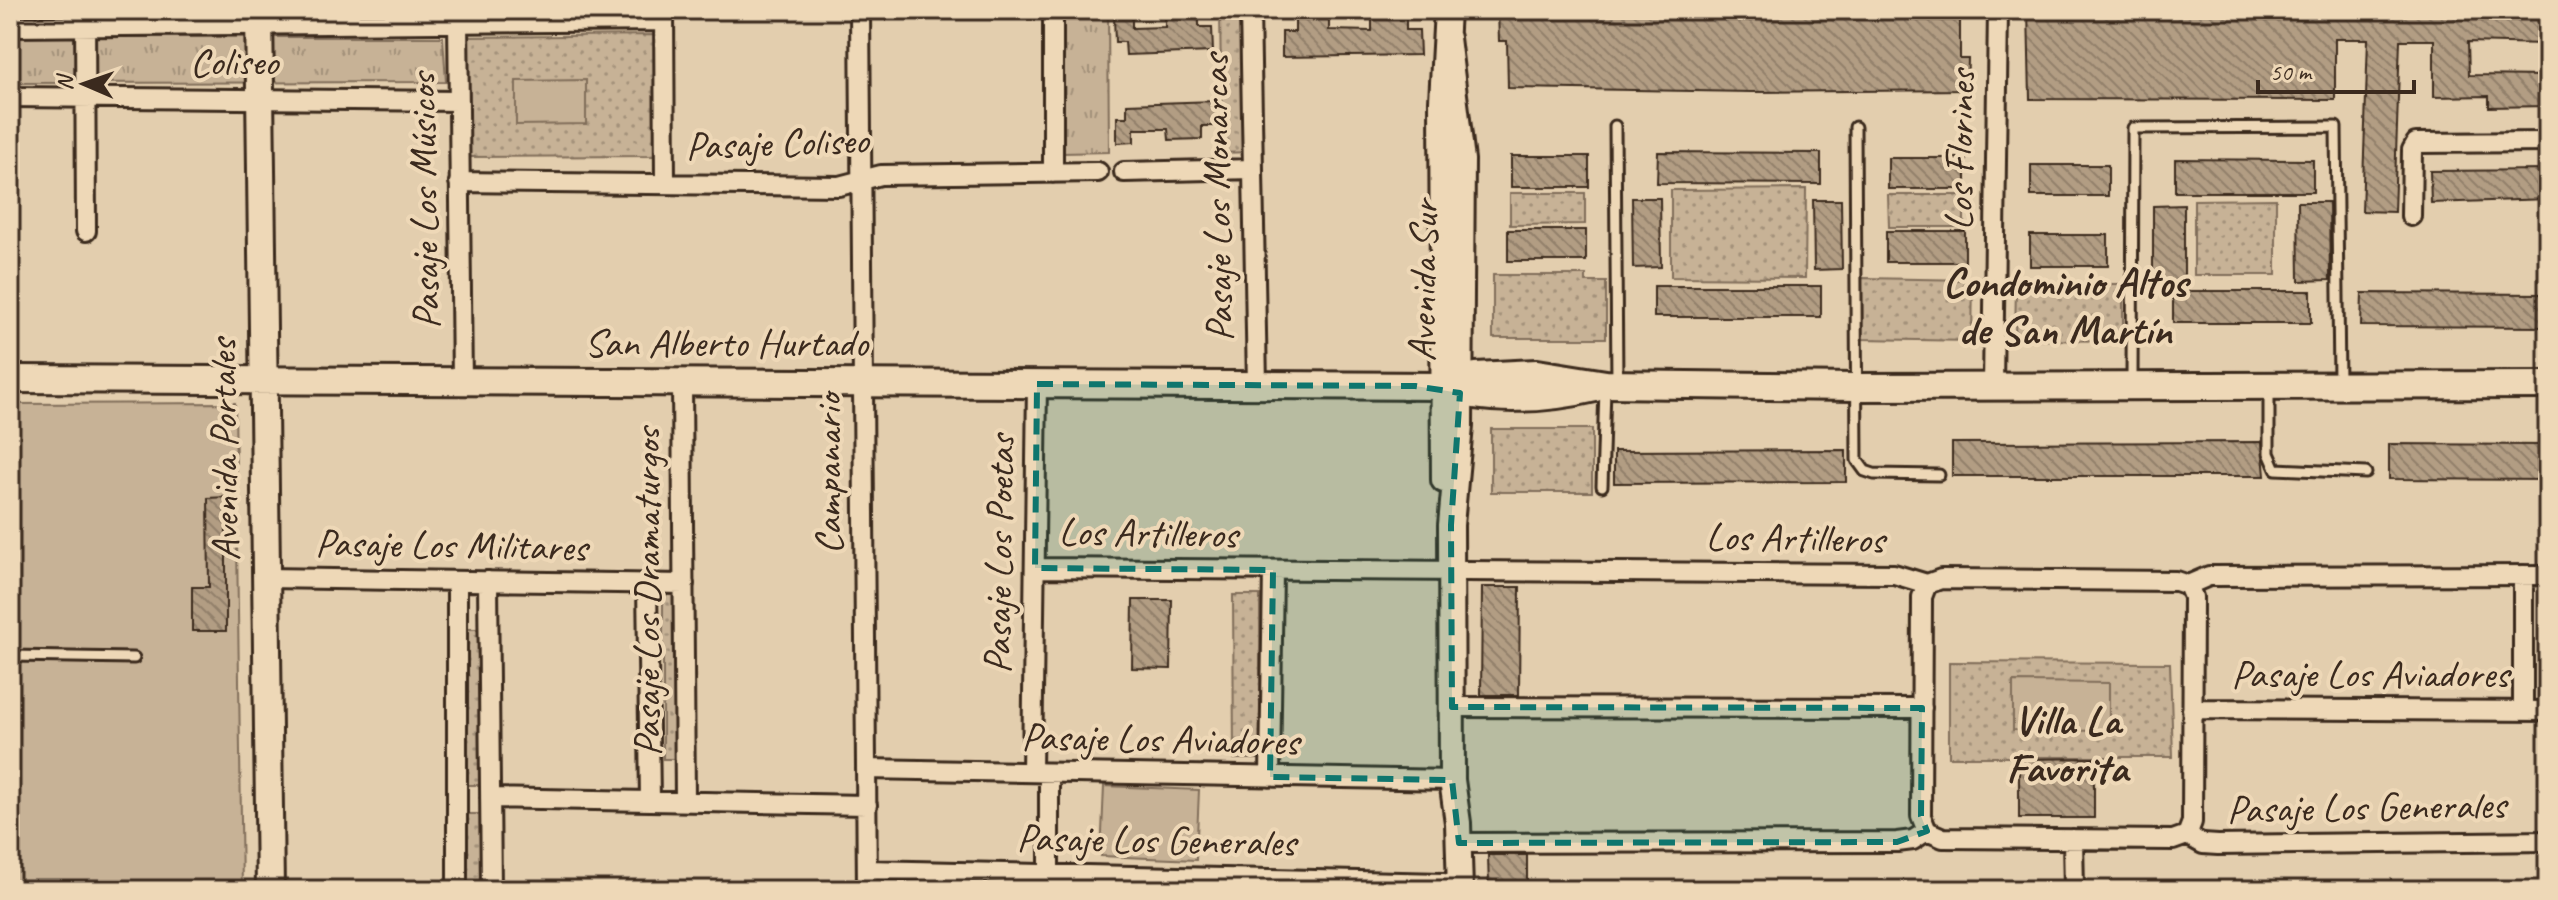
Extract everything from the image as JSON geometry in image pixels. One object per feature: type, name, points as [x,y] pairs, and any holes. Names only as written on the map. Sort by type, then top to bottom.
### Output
[{"type":"main road","name":"Avenida Portales","points":[[259,17],[270,890]]},
{"type":"main road","name":"San Alberto Hurtado","points":[[10,379],[1454,386],[1551,395],[1611,384],[1855,387],[2548,385]]},
{"type":"street","name":"Campanario","points":[[860,10],[867,890]]},
{"type":"street","points":[[1053,10],[1053,173]]},
{"type":"street","name":"Pasaje Los Monarcas","points":[[1250,10],[1257,385]]},
{"type":"street","name":"Avenida Sur","points":[[1447,10],[1442,101],[1454,386],[1443,478],[1451,525],[1452,780],[1459,843],[1449,888]]},
{"type":"street","name":"Los Florines","points":[[1993,386],[1998,10]]},
{"type":"street","points":[[664,15],[665,184]]},
{"type":"street","name":"Coliseo","points":[[10,27],[86,18],[458,20],[664,15]]},
{"type":"street","points":[[86,18],[86,231]]},
{"type":"street","name":"Pasaje Los Músicos","points":[[458,20],[462,382]]},
{"type":"street","name":"Coliseo","points":[[10,97],[458,101]]},
{"type":"street","points":[[2411,216],[2412,150],[2416,143],[2548,142]]},
{"type":"street","points":[[1124,172],[1253,169]]},
{"type":"street","name":"Pasaje Coliseo","points":[[459,182],[839,186],[881,175],[1098,172]]},
{"type":"street","name":"Pasaje Los Dramaturgos","points":[[682,383],[685,801]]},
{"type":"street","name":"Pasaje Los Poetas","points":[[1037,384],[1035,568],[1041,772],[1049,874]]},
{"type":"street","name":"Los Artilleros","points":[[1035,568],[1894,574],[1927,584],[1941,579],[2176,581],[2188,585],[2209,576],[2548,575]]},
{"type":"street","points":[[1270,777],[1273,570]]},
{"type":"street","points":[[2523,575],[2523,711]]},
{"type":"street","name":"Pasaje Los Militares","points":[[266,578],[684,584]]},
{"type":"street","points":[[457,581],[457,890]]},
{"type":"street","points":[[488,581],[491,890]]},
{"type":"street","name":"Pasaje Los Dramaturgos","points":[[647,584],[650,800]]},
{"type":"street","points":[[1927,584],[1922,597],[1921,816],[1927,831],[1943,838],[2173,840],[2187,835],[2192,822],[2193,597],[2188,585]]},
{"type":"street","points":[[1452,707],[1922,708]]},
{"type":"street","name":"Pasaje Los Aviadores","points":[[2192,709],[2548,711]]},
{"type":"street","name":"Pasaje Los Aviadores","points":[[866,769],[1452,780]]},
{"type":"street","name":"Avenida Sur","points":[[1449,888],[1445,820],[1452,780]]},
{"type":"street","points":[[490,798],[867,805]]},
{"type":"street","points":[[1459,843],[1897,842],[1913,840],[1927,831]]},
{"type":"street","name":"Pasaje Los Generales","points":[[2187,835],[2203,844],[2218,845],[2548,841]]},
{"type":"street","points":[[2073,839],[2074,890]]},
{"type":"street","name":"Pasaje Los Generales","points":[[867,870],[1449,888]]},
{"type":"lane","points":[[1602,486],[1611,384],[1615,126]]},
{"type":"lane","points":[[1855,127],[1857,460],[1865,471],[1939,475]]},
{"type":"lane","points":[[2132,386],[2133,128],[2336,127],[2339,386]]},
{"type":"lane","points":[[2269,385],[2269,453],[2276,469],[2366,473]]},
{"type":"lane","points":[[10,656],[134,658]]},
{"type":"highlighted area","points":[[1037,384],[1415,386],[1460,393],[1451,525],[1452,707],[1922,708],[1921,816],[1927,831],[1897,842],[1459,843],[1452,780],[1270,777],[1273,570],[1035,568]]},
{"type":"green space","points":[[1062,10],[1108,10],[1109,152],[1062,153]]},
{"type":"green space","points":[[1220,10],[1246,10],[1249,152],[1222,153]]},
{"type":"green space","points":[[656,35],[657,156],[466,157],[465,37]]},
{"type":"green space","points":[[10,37],[443,37],[446,82],[10,83]]},
{"type":"green space","points":[[586,80],[586,124],[516,125],[516,81]]},
{"type":"green space","points":[[1806,189],[1805,278],[1671,277],[1671,190]]},
{"type":"green space","points":[[1510,193],[1585,193],[1585,224],[1510,225]]},
{"type":"green space","points":[[1888,195],[1964,195],[1964,227],[1889,227]]},
{"type":"green space","points":[[2276,199],[2276,275],[2194,275],[2194,200]]},
{"type":"green space","points":[[1493,275],[1586,275],[1586,282],[1606,282],[1606,338],[1493,338]]},
{"type":"green space","points":[[1862,278],[1973,280],[1972,341],[1861,339]]},
{"type":"green space","points":[[2016,284],[2123,284],[2123,341],[2015,340]]},
{"type":"green space","points":[[235,403],[242,890],[10,890],[10,404]]},
{"type":"green space","points":[[1491,429],[1592,429],[1592,492],[1491,492]]},
{"type":"green space","points":[[663,595],[680,595],[680,759],[663,759]]},
{"type":"green space","points":[[1233,595],[1260,595],[1260,759],[1234,759]]},
{"type":"green space","points":[[467,629],[485,629],[484,785],[467,785]]},
{"type":"green space","points":[[1949,662],[2170,663],[2173,757],[1949,757]]},
{"type":"green space","points":[[2013,682],[2109,683],[2109,731],[2013,730]]},
{"type":"green space","points":[[1104,786],[1199,790],[1196,860],[1101,856]]},
{"type":"green space","points":[[466,814],[483,814],[483,890],[466,890]]},
{"type":"building","points":[[1498,10],[1960,10],[1960,59],[1968,59],[1967,90],[1751,92],[1508,88],[1507,41],[1499,41]]},
{"type":"building","points":[[2028,10],[2544,12],[2544,44],[2468,42],[2469,75],[2548,76],[2548,106],[2489,107],[2489,96],[2434,97],[2434,40],[2400,40],[2394,212],[2362,211],[2368,39],[2335,39],[2335,100],[2030,99]]},
{"type":"building","points":[[1165,14],[1199,14],[1199,27],[1212,27],[1213,52],[1126,55],[1125,42],[1115,42],[1114,17],[1132,17],[1132,28],[1165,27]]},
{"type":"building","points":[[1406,17],[1406,30],[1419,30],[1420,55],[1282,57],[1282,32],[1295,32],[1295,19],[1329,18],[1329,30],[1372,31],[1372,18]]},
{"type":"building","points":[[1215,101],[1216,126],[1202,126],[1202,139],[1169,140],[1168,129],[1134,129],[1134,142],[1117,143],[1117,117],[1127,117],[1127,104]]},
{"type":"building","points":[[1658,152],[1821,153],[1821,184],[1657,183]]},
{"type":"building","points":[[1511,156],[1589,156],[1589,187],[1511,187]]},
{"type":"building","points":[[1888,158],[1966,158],[1966,189],[1888,189]]},
{"type":"building","points":[[2175,159],[2313,160],[2313,192],[2175,192]]},
{"type":"building","points":[[2031,165],[2108,165],[2108,196],[2031,196]]},
{"type":"building","points":[[2548,170],[2548,199],[2431,203],[2430,171]]},
{"type":"building","points":[[1632,198],[1660,198],[1661,267],[1633,268]]},
{"type":"building","points":[[1813,200],[1841,200],[1842,269],[1814,270]]},
{"type":"building","points":[[2298,202],[2329,202],[2330,280],[2299,281]]},
{"type":"building","points":[[2184,205],[2184,284],[2153,284],[2153,206]]},
{"type":"building","points":[[1508,230],[1586,230],[1586,261],[1508,261]]},
{"type":"building","points":[[1886,231],[1965,231],[1965,262],[1886,262]]},
{"type":"building","points":[[2030,235],[2108,235],[2108,266],[2030,266]]},
{"type":"building","points":[[1654,286],[1821,286],[1821,317],[1654,317]]},
{"type":"building","points":[[2173,291],[2311,291],[2311,323],[2173,323]]},
{"type":"building","points":[[2362,293],[2548,294],[2548,327],[2361,326]]},
{"type":"building","points":[[2262,442],[2265,476],[1952,476],[1952,443]]},
{"type":"building","points":[[2389,444],[2548,445],[2548,480],[2389,479]]},
{"type":"building","points":[[1846,450],[1846,482],[1614,483],[1614,451]]},
{"type":"building","points":[[226,497],[226,631],[192,631],[192,587],[209,587],[208,498]]},
{"type":"building","points":[[1482,587],[1520,587],[1519,695],[1481,695]]},
{"type":"building","points":[[1133,600],[1172,600],[1171,669],[1132,668]]},
{"type":"building","points":[[2094,758],[2094,818],[2019,818],[2019,759]]},
{"type":"building","points":[[1488,855],[1527,855],[1527,890],[1489,890]]},
{"type":"district","name":"Condominio Altos de San Martín","points":[[2065,306]]},
{"type":"district","name":"Villa La Favorita","points":[[2067,744]]}]
